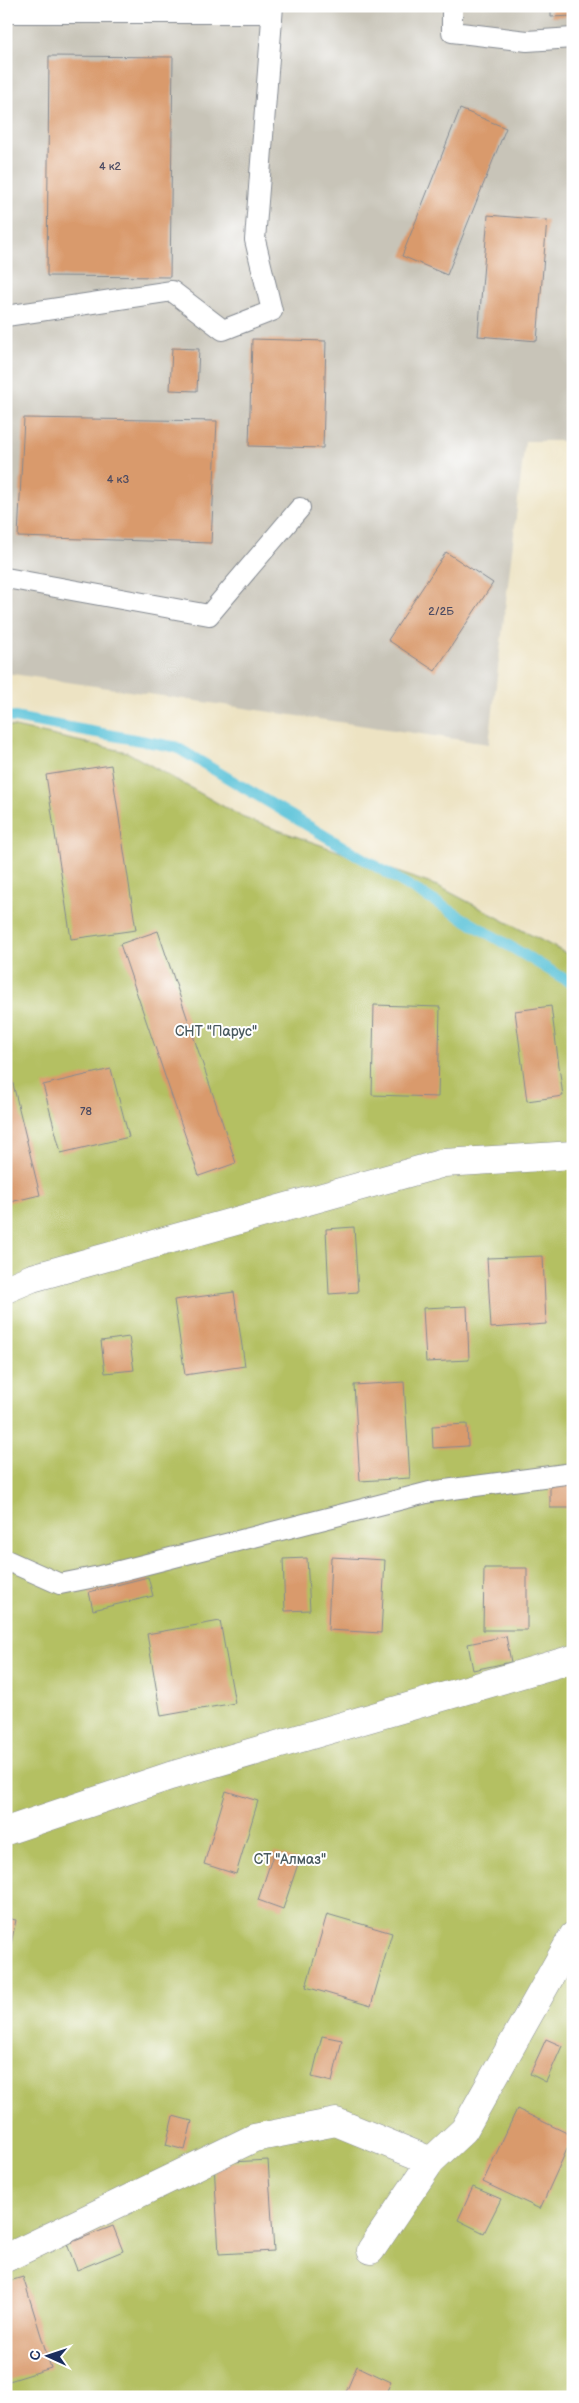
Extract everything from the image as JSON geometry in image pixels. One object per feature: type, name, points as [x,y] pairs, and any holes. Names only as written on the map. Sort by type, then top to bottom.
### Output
[{"type":"street","points":[[6,1289],[42,1275],[444,1163],[573,1155]]},
{"type":"street","points":[[6,1831],[170,1776],[573,1659]]},
{"type":"street","points":[[371,2250],[431,2161],[464,2130],[573,1936]]},
{"type":"street","points":[[6,2258],[254,2138],[336,2122],[431,2161]]},
{"type":"lane","points":[[452,6],[452,32],[527,41],[573,38]]},
{"type":"lane","points":[[6,13],[272,9],[255,240],[272,311],[223,330],[172,291],[6,316]]},
{"type":"lane","points":[[6,578],[209,615],[300,508]]},
{"type":"lane","points":[[6,1560],[60,1584],[100,1576],[430,1492],[573,1473]]},
{"type":"shaded area","points":[[6,6],[573,6],[573,441],[525,441],[489,744],[6,673]]},
{"type":"green space","name":"СТ \"Алмаз\"","points":[[6,725],[127,752],[244,818],[440,887],[573,957],[573,2397],[6,2397]]},
{"type":"building","points":[[551,6],[573,6],[573,16],[551,17]]},
{"type":"building","points":[[49,56],[173,57],[170,277],[47,276]]},
{"type":"building","points":[[460,109],[506,128],[447,275],[402,256]]},
{"type":"building","points":[[488,215],[547,220],[537,341],[478,336]]},
{"type":"building","points":[[252,339],[326,341],[323,448],[249,446]]},
{"type":"building","points":[[172,348],[199,349],[197,391],[170,390]]},
{"type":"building","points":[[24,418],[217,421],[211,543],[18,537]]},
{"type":"building","points":[[446,552],[493,583],[435,671],[388,640]]},
{"type":"building","points":[[111,765],[136,930],[71,939],[46,775]]},
{"type":"building","points":[[158,931],[236,1163],[199,1176],[120,944]]},
{"type":"building","points":[[374,1005],[440,1007],[438,1097],[372,1095]]},
{"type":"building","points":[[551,1006],[563,1096],[527,1101],[515,1011]]},
{"type":"building","points":[[6,1055],[40,1195],[6,1203]]},
{"type":"building","points":[[111,1069],[129,1137],[61,1153],[43,1085]]},
{"type":"building","points":[[354,1227],[358,1292],[329,1294],[326,1229]]},
{"type":"building","points":[[543,1256],[546,1324],[491,1328],[487,1258]]},
{"type":"building","points":[[234,1292],[245,1366],[185,1375],[174,1300]]},
{"type":"building","points":[[467,1306],[469,1360],[426,1362],[423,1308]]},
{"type":"building","points":[[129,1337],[134,1370],[105,1373],[101,1341]]},
{"type":"building","points":[[404,1382],[410,1478],[360,1481],[354,1385]]},
{"type":"building","points":[[467,1424],[468,1446],[433,1448],[432,1426]]},
{"type":"building","points":[[550,1481],[573,1481],[573,1508],[550,1508]]},
{"type":"building","points":[[331,1557],[385,1560],[381,1633],[328,1630]]},
{"type":"building","points":[[307,1558],[310,1610],[285,1611],[283,1559]]},
{"type":"building","points":[[484,1568],[527,1568],[527,1630],[483,1630]]},
{"type":"building","points":[[148,1577],[153,1596],[93,1610],[89,1592]]},
{"type":"building","points":[[220,1621],[235,1703],[161,1716],[147,1634]]},
{"type":"building","points":[[506,1636],[511,1662],[473,1670],[468,1644]]},
{"type":"building","points":[[226,1791],[258,1801],[236,1874],[204,1864]]},
{"type":"building","points":[[274,1852],[299,1861],[283,1909],[258,1900]]},
{"type":"building","points":[[327,1914],[392,1933],[371,2006],[306,1987]]},
{"type":"building","points":[[6,1918],[16,1920],[7,1963],[6,1963]]},
{"type":"building","points":[[322,2036],[342,2040],[332,2082],[312,2077]]},
{"type":"building","points":[[546,2039],[562,2046],[546,2082],[530,2074]]},
{"type":"building","points":[[517,2109],[573,2136],[540,2209],[483,2182]]},
{"type":"building","points":[[173,2116],[192,2121],[185,2150],[166,2145]]},
{"type":"building","points":[[268,2160],[274,2251],[219,2254],[214,2163]]},
{"type":"building","points":[[473,2187],[501,2199],[484,2233],[458,2220]]},
{"type":"building","points":[[113,2226],[123,2251],[77,2270],[67,2244]]},
{"type":"building","points":[[23,2277],[51,2368],[6,2382],[6,2282]]},
{"type":"building","points":[[357,2366],[391,2382],[384,2397],[344,2397]]},
{"type":"waterway","points":[[6,716],[176,747],[573,984]]},
{"type":"park label","name":"СНТ \"Парус\"","points":[[216,1031]]}]
